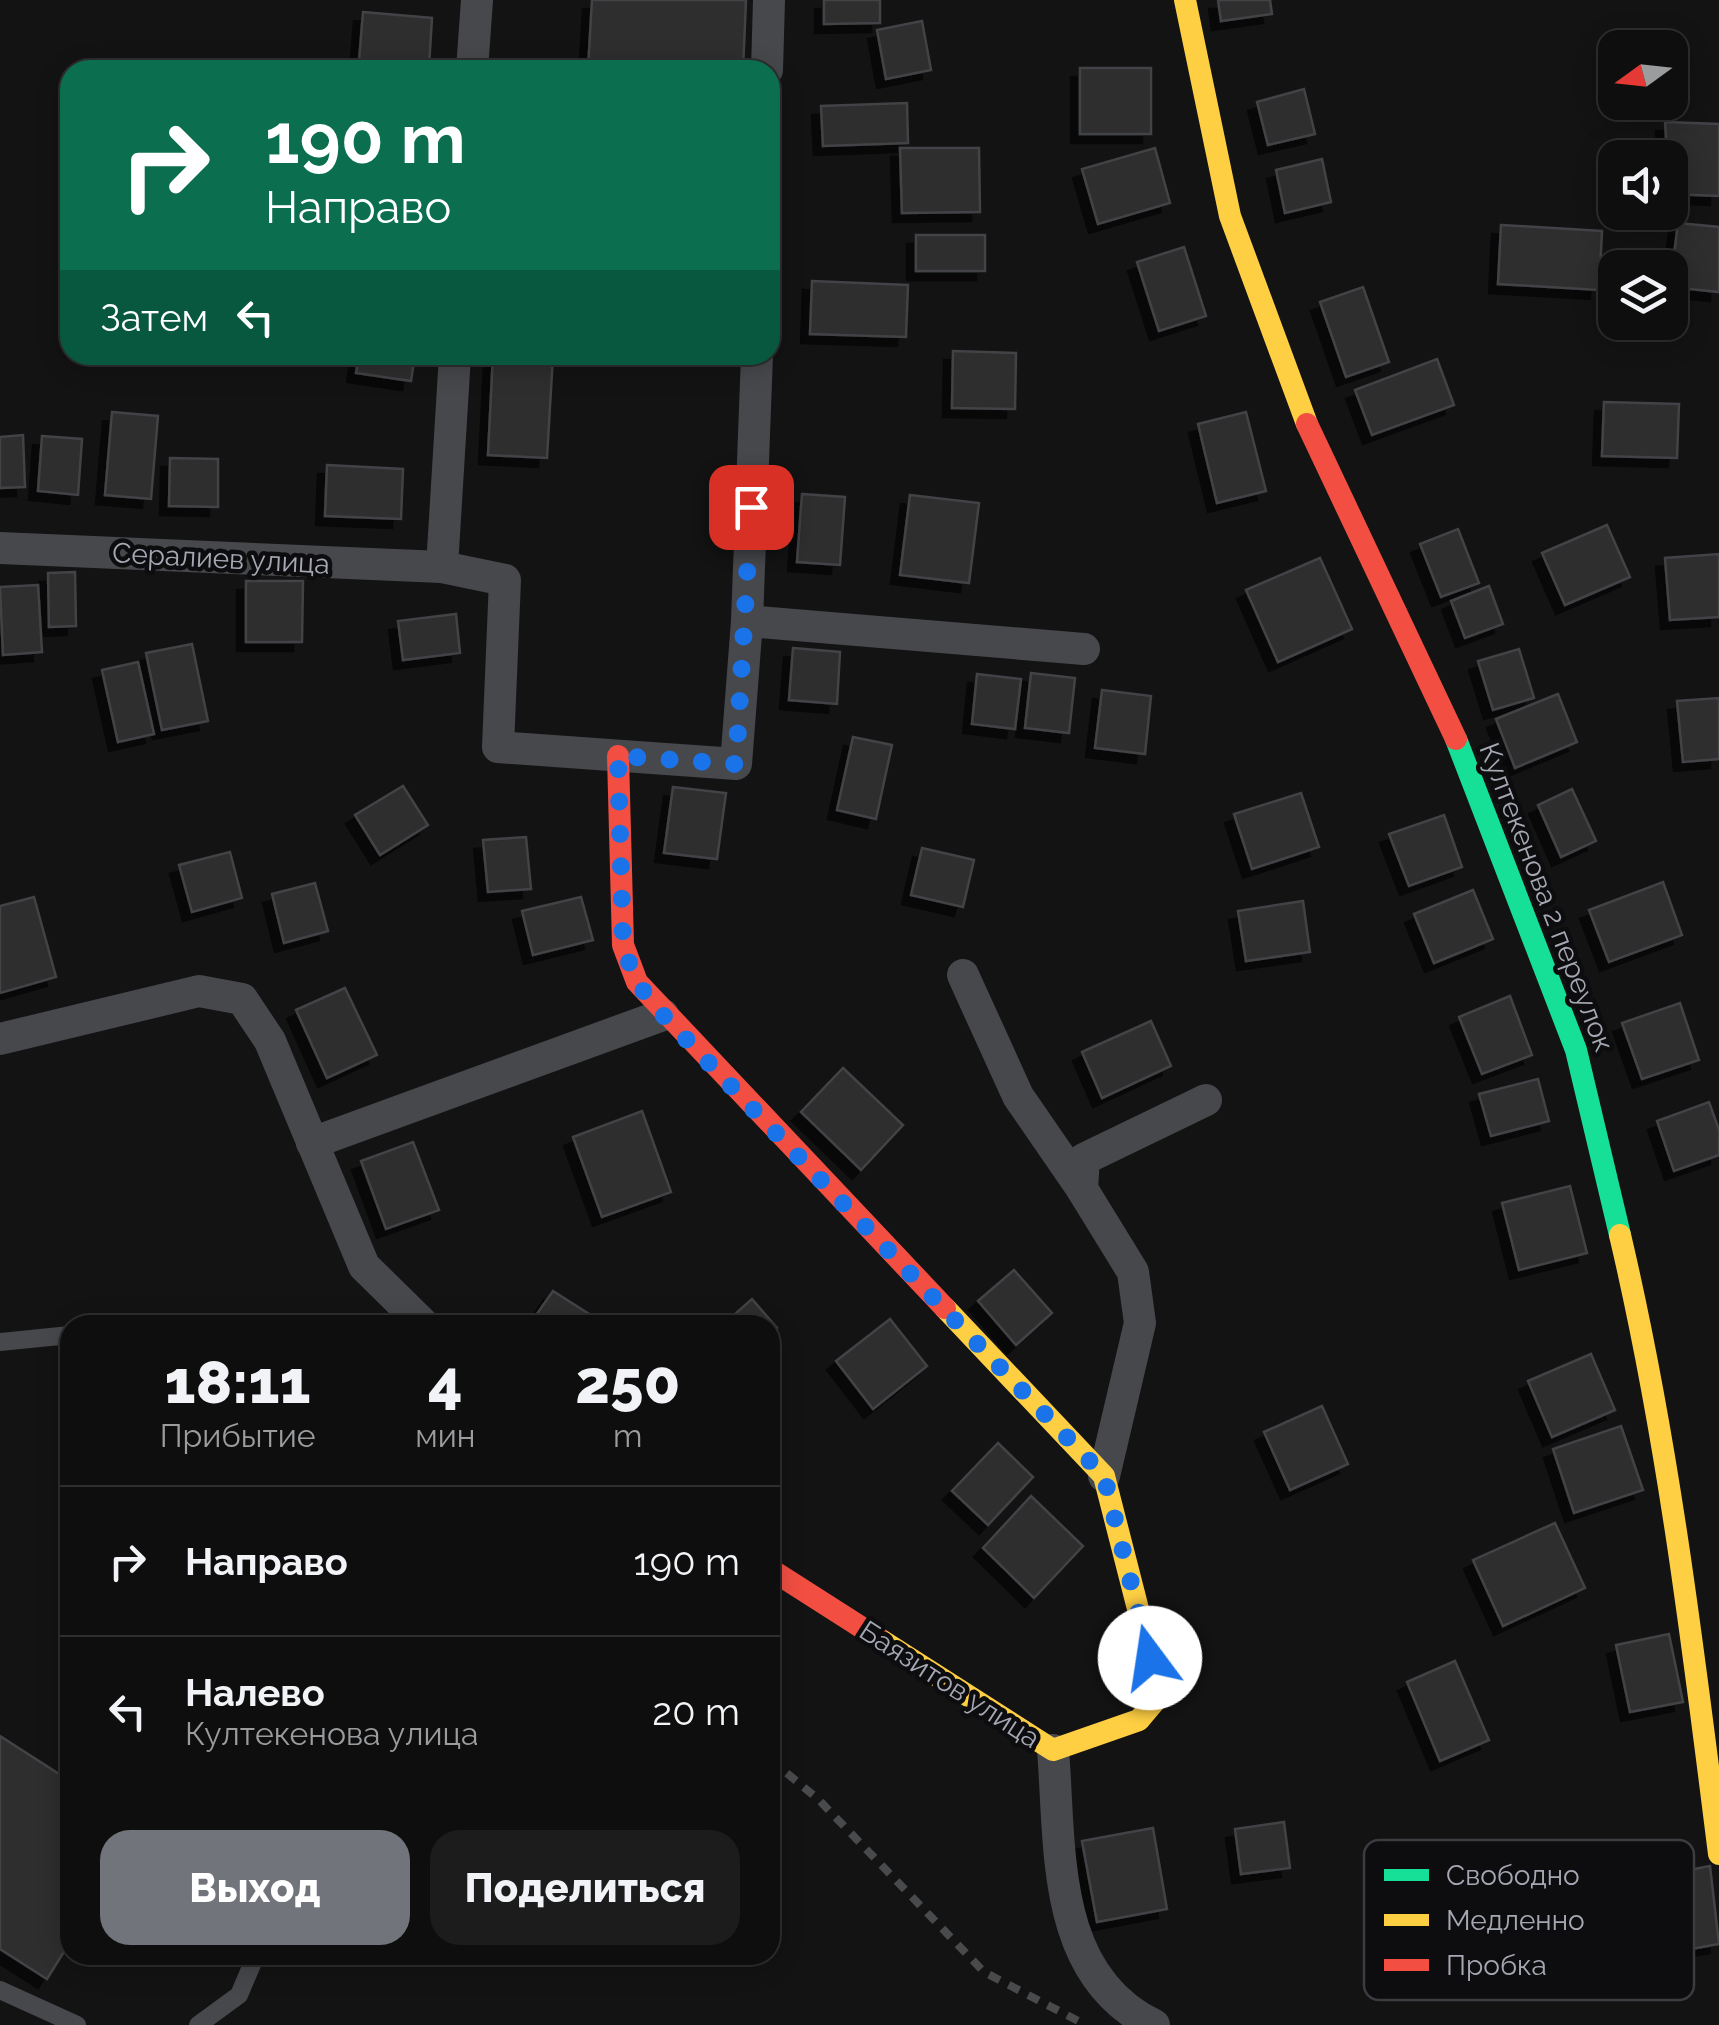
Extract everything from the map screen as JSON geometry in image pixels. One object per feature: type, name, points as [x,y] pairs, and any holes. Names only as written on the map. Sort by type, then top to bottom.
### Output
[{"type":"street","points":[[473,60],[477,0]]},
{"type":"street","points":[[767,60],[769,0]]},
{"type":"street","name":"Култекенова 2 переулок","points":[[1185,0],[1230,216],[1318,453],[1475,780],[1576,1050],[1644,1339],[1684,1580],[1719,1854]]},
{"type":"street","points":[[442,568],[454,365]]},
{"type":"street","points":[[756,365],[747,621],[736,764],[618,756],[623,945],[636,982],[663,1015],[1104,1476]]},
{"type":"street","name":"Сералиев улица","points":[[0,548],[442,568],[505,580],[498,746],[618,756]]},
{"type":"street","points":[[747,621],[1084,649]]},
{"type":"street","points":[[963,975],[1018,1096],[1133,1272],[1140,1323],[1104,1476]]},
{"type":"street","points":[[0,1039],[199,991],[242,999],[270,1041],[364,1266],[414,1315]]},
{"type":"street","points":[[312,1144],[663,1015]]},
{"type":"street","points":[[1082,1190],[1084,1159],[1206,1100]]},
{"type":"street","name":"Баязитов улица","points":[[780,1574],[1054,1750],[1139,1720],[1160,1694],[1104,1476]]},
{"type":"street","points":[[1054,1750],[1066,1911],[1086,1964],[1127,2012],[1154,2025]]},
{"type":"lane","points":[[0,1342],[60,1336]]},
{"type":"lane","points":[[198,2025],[239,1995],[252,1965]]},
{"type":"lane","points":[[0,1990],[77,2025]]},
{"type":"building","points":[[592,0],[746,0],[743,60],[589,60]]},
{"type":"building","points":[[824,0],[880,0],[880,23],[824,24]]},
{"type":"building","points":[[1218,0],[1270,0],[1272,14],[1221,21]]},
{"type":"building","points":[[363,12],[432,18],[429,60],[359,60]]},
{"type":"building","points":[[922,21],[931,70],[886,79],[877,30]]},
{"type":"building","points":[[1080,68],[1151,68],[1151,134],[1080,134]]},
{"type":"building","points":[[1304,89],[1315,134],[1268,145],[1257,102]]},
{"type":"building","points":[[907,103],[908,143],[823,146],[821,106]]},
{"type":"building","points":[[1665,122],[1719,124],[1719,196],[1688,195],[1688,140],[1666,140]]},
{"type":"building","points":[[900,148],[979,148],[980,212],[902,213]]},
{"type":"building","points":[[1155,148],[1170,203],[1098,224],[1082,169]]},
{"type":"building","points":[[1322,159],[1331,202],[1285,213],[1276,170]]},
{"type":"building","points":[[1688,224],[1719,227],[1719,292],[1688,289],[1688,250],[1675,250],[1677,230],[1688,230]]},
{"type":"building","points":[[1501,225],[1602,231],[1598,290],[1498,284]]},
{"type":"building","points":[[916,235],[985,235],[985,271],[916,271]]},
{"type":"building","points":[[1184,247],[1206,316],[1159,331],[1137,262]]},
{"type":"building","points":[[812,281],[908,285],[906,337],[810,334]]},
{"type":"building","points":[[1363,287],[1389,362],[1346,377],[1320,302]]},
{"type":"building","points":[[953,351],[1016,353],[1015,409],[952,408]]},
{"type":"building","points":[[1437,359],[1454,405],[1372,435],[1355,390]]},
{"type":"building","points":[[357,365],[413,365],[411,381],[356,373]]},
{"type":"building","points":[[492,365],[552,365],[547,458],[488,455]]},
{"type":"building","points":[[1604,402],[1679,404],[1677,458],[1602,456]]},
{"type":"building","points":[[112,412],[158,416],[151,499],[105,495]]},
{"type":"building","points":[[1246,412],[1266,491],[1217,503],[1198,424]]},
{"type":"building","points":[[23,435],[25,487],[0,488],[0,437]]},
{"type":"building","points":[[42,436],[82,439],[78,495],[38,491]]},
{"type":"building","points":[[170,458],[218,459],[218,507],[169,506]]},
{"type":"building","points":[[327,465],[403,469],[401,519],[325,516]]},
{"type":"building","points":[[802,494],[845,497],[840,565],[797,562]]},
{"type":"building","points":[[910,495],[979,503],[969,583],[900,575]]},
{"type":"building","points":[[1607,525],[1630,577],[1565,605],[1542,553]]},
{"type":"building","points":[[1458,529],[1479,583],[1441,597],[1420,544]]},
{"type":"building","points":[[1719,554],[1719,617],[1670,620],[1665,558]]},
{"type":"building","points":[[1320,558],[1352,629],[1278,662],[1246,590]]},
{"type":"building","points":[[75,572],[76,626],[49,627],[48,573]]},
{"type":"building","points":[[246,581],[303,581],[302,642],[246,642]]},
{"type":"building","points":[[38,585],[42,652],[3,655],[0,587]]},
{"type":"building","points":[[1489,586],[1503,624],[1465,638],[1451,601]]},
{"type":"building","points":[[456,614],[460,653],[403,660],[398,621]]},
{"type":"building","points":[[192,644],[208,721],[162,730],[146,653]]},
{"type":"building","points":[[793,648],[840,652],[837,704],[789,700]]},
{"type":"building","points":[[1519,649],[1534,698],[1493,710],[1478,661]]},
{"type":"building","points":[[138,662],[154,734],[118,742],[102,670]]},
{"type":"building","points":[[1031,673],[1075,678],[1069,733],[1025,728]]},
{"type":"building","points":[[977,674],[1021,679],[1015,729],[972,724]]},
{"type":"building","points":[[1102,690],[1151,696],[1145,754],[1095,748]]},
{"type":"building","points":[[1558,694],[1577,742],[1515,768],[1496,719]]},
{"type":"building","points":[[1719,698],[1719,759],[1683,762],[1677,701]]},
{"type":"building","points":[[853,737],[892,745],[876,819],[837,810]]},
{"type":"building","points":[[403,786],[428,825],[380,855],[355,815]]},
{"type":"building","points":[[673,787],[726,793],[717,859],[664,853]]},
{"type":"building","points":[[1572,789],[1596,841],[1561,857],[1538,805]]},
{"type":"building","points":[[1301,793],[1319,847],[1252,869],[1234,814]]},
{"type":"building","points":[[1444,815],[1462,867],[1409,886],[1389,834]]},
{"type":"building","points":[[526,837],[531,889],[488,892],[483,840]]},
{"type":"building","points":[[922,848],[974,860],[963,907],[911,895]]},
{"type":"building","points":[[230,852],[242,898],[192,912],[179,865]]},
{"type":"building","points":[[1663,882],[1682,935],[1609,962],[1589,910]]},
{"type":"building","points":[[315,883],[328,931],[284,943],[272,894]]},
{"type":"building","points":[[1473,890],[1493,939],[1434,963],[1414,914]]},
{"type":"building","points":[[34,897],[56,977],[0,993],[0,906]]},
{"type":"building","points":[[581,897],[593,940],[533,955],[522,911]]},
{"type":"building","points":[[1303,901],[1310,952],[1246,961],[1238,911]]},
{"type":"building","points":[[345,988],[377,1055],[327,1078],[296,1010]]},
{"type":"building","points":[[1510,996],[1532,1055],[1482,1074],[1459,1017]]},
{"type":"building","points":[[1680,1003],[1699,1060],[1642,1079],[1622,1023]]},
{"type":"building","points":[[1151,1021],[1171,1066],[1102,1098],[1082,1052]]},
{"type":"building","points":[[843,1068],[903,1125],[861,1170],[801,1112]]},
{"type":"building","points":[[1538,1079],[1549,1121],[1491,1136],[1479,1094]]},
{"type":"building","points":[[1709,1102],[1719,1130],[1719,1155],[1674,1171],[1657,1121]]},
{"type":"building","points":[[642,1111],[671,1192],[602,1217],[573,1137]]},
{"type":"building","points":[[413,1142],[439,1210],[386,1229],[361,1161]]},
{"type":"building","points":[[1570,1186],[1587,1253],[1519,1270],[1502,1203]]},
{"type":"building","points":[[1014,1270],[1052,1313],[1016,1345],[978,1301]]},
{"type":"building","points":[[553,1291],[589,1314],[539,1315]]},
{"type":"building","points":[[752,1299],[766,1315],[734,1315]]},
{"type":"building","points":[[890,1319],[927,1366],[873,1409],[836,1361]]},
{"type":"building","points":[[1591,1354],[1615,1410],[1552,1437],[1528,1381]]},
{"type":"building","points":[[1322,1406],[1348,1464],[1290,1490],[1264,1432]]},
{"type":"building","points":[[1621,1426],[1643,1490],[1574,1513],[1553,1449]]},
{"type":"building","points":[[998,1443],[1033,1477],[988,1525],[952,1491]]},
{"type":"building","points":[[1031,1496],[1083,1546],[1034,1598],[983,1548]]},
{"type":"building","points":[[1555,1523],[1585,1588],[1503,1626],[1473,1560]]},
{"type":"building","points":[[1669,1634],[1683,1702],[1630,1712],[1616,1645]]},
{"type":"building","points":[[1455,1661],[1489,1740],[1440,1761],[1407,1682]]},
{"type":"building","points":[[0,1736],[60,1775],[60,1958],[47,1979],[0,1949]]},
{"type":"building","points":[[1284,1822],[1290,1868],[1241,1874],[1235,1829]]},
{"type":"building","points":[[1153,1828],[1167,1909],[1097,1922],[1082,1841]]},
{"type":"building","points":[[1710,1866],[1719,1944],[1694,1948],[1694,1869]]},
{"type":"railway","points":[[780,1767],[819,1800],[984,1972],[1086,2025]]},
{"type":"traffic: fast","points":[[1456,739],[1576,1050],[1620,1235]]},
{"type":"traffic: slow","points":[[1185,0],[1230,216],[1307,424]]},
{"type":"traffic: slow","points":[[1620,1235],[1666,1466],[1719,1854]]},
{"type":"traffic: slow","points":[[878,1638],[1053,1750],[1139,1720],[1160,1695],[1104,1476],[945,1308]]},
{"type":"traffic: jam","points":[[1307,424],[1456,739]]},
{"type":"traffic: jam","points":[[618,756],[623,945],[637,982],[945,1308]]},
{"type":"traffic: jam","points":[[780,1575],[878,1638]]},
{"type":"route","points":[[751,507],[736,764],[618,756],[623,945],[636,982],[663,1015],[797,1150],[1104,1476],[1150,1658]]}]
